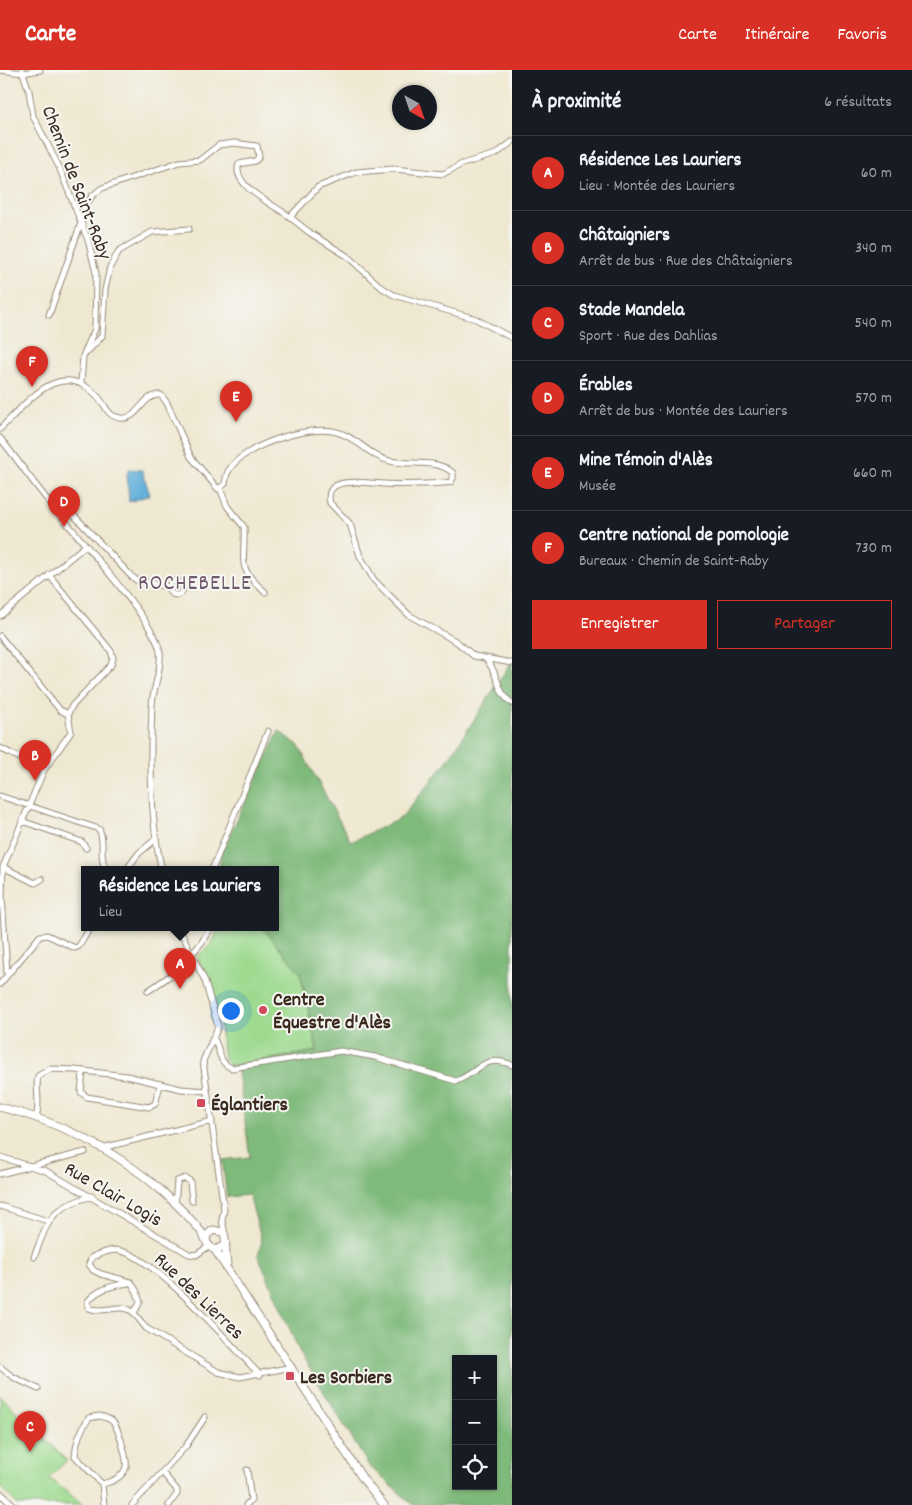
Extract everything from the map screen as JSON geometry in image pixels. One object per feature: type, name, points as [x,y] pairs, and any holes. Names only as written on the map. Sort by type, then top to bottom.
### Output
[{"type":"main road","points":[[0,1107],[36,1117],[66,1129],[102,1148],[139,1173],[175,1204],[198,1228],[228,1270],[363,1479],[384,1505]]},
{"type":"main road","points":[[198,1228],[225,1234],[224,1246],[228,1270]]},
{"type":"main road","points":[[210,1246],[213,1230]]},
{"type":"main road","points":[[210,1246],[224,1246]]},
{"type":"street","points":[[0,70],[22,72],[40,70]]},
{"type":"street","name":"Chemin de Saint-Raby","points":[[22,72],[30,91],[33,116],[59,166],[81,223],[96,273],[96,328],[83,356],[81,383]]},
{"type":"street","points":[[290,217],[318,187],[356,172],[394,169],[443,174],[462,164],[496,154],[512,142]]},
{"type":"street","points":[[49,315],[81,223],[82,210],[92,196],[102,188],[179,162],[200,160],[219,145],[234,143],[257,146],[260,151],[255,161],[238,164],[237,168],[240,178],[246,187],[310,233],[347,256],[381,287],[394,295],[476,320],[512,338]]},
{"type":"street","points":[[83,356],[102,336],[105,290],[110,267],[119,251],[152,232],[189,229]]},
{"type":"street","points":[[0,429],[45,386],[64,381],[81,383],[100,399],[109,414],[119,418],[135,413],[155,394],[164,397],[191,457],[215,487],[220,488]]},
{"type":"street","points":[[220,488],[225,484],[228,472],[240,459],[273,440],[299,432],[321,429],[338,432],[352,438],[388,461],[442,466],[449,469],[454,478],[446,483],[344,482],[335,486],[329,497],[330,503],[350,524],[360,556],[368,573],[380,587],[420,623],[457,642],[474,656],[512,663]]},
{"type":"street","points":[[0,438],[118,586],[158,642],[160,655],[152,701],[151,743],[156,839],[161,866]]},
{"type":"street","points":[[220,488],[227,506],[244,527],[242,562],[249,576],[265,592]]},
{"type":"street","points":[[50,503],[55,502],[66,507],[136,580],[169,587]]},
{"type":"street","points":[[0,616],[85,546]]},
{"type":"street","points":[[7,973],[2,896],[3,867],[44,770],[71,732],[68,714],[72,706],[111,665],[113,658],[111,651],[49,576]]},
{"type":"street","points":[[0,636],[60,710],[68,714]]},
{"type":"street","points":[[486,659],[493,666],[498,676],[502,695],[512,703]]},
{"type":"street","points":[[214,866],[268,731]]},
{"type":"street","points":[[0,748],[44,770]]},
{"type":"street","points":[[0,796],[99,829],[103,836],[102,860],[104,866]]},
{"type":"street","points":[[22,821],[82,842],[86,848]]},
{"type":"street","points":[[129,866],[139,853],[156,839]]},
{"type":"street","points":[[3,867],[35,883],[42,879]]},
{"type":"street","points":[[0,984],[7,973],[40,936],[47,935],[75,948],[80,946],[88,931]]},
{"type":"street","points":[[180,931],[192,958],[206,981],[218,1027],[204,1061],[224,1209],[222,1220],[225,1234]]},
{"type":"street","points":[[148,991],[192,958],[208,931]]},
{"type":"street","points":[[214,1039],[220,1060],[226,1066],[232,1068],[341,1051],[375,1057],[456,1081],[464,1078],[476,1067],[489,1061],[504,1061],[512,1065]]},
{"type":"street","points":[[36,1117],[40,1104],[36,1084],[41,1072],[50,1069],[128,1076],[160,1085],[207,1090]]},
{"type":"street","points":[[84,1072],[81,1092],[87,1097],[149,1108],[155,1104],[160,1085]]},
{"type":"street","points":[[102,1148],[212,1122]]},
{"type":"street","points":[[0,1174],[85,1152]]},
{"type":"street","name":"Rue Clair Logis","points":[[0,1157],[46,1171],[189,1254],[196,1255],[210,1246]]},
{"type":"street","points":[[175,1204],[178,1181],[185,1178],[190,1181],[192,1201]]},
{"type":"street","points":[[34,1256],[48,1221],[60,1209],[92,1196]]},
{"type":"street","points":[[0,1206],[48,1221]]},
{"type":"street","points":[[213,1230],[222,1220]]},
{"type":"street","name":"Rue des Lierres","points":[[131,1282],[93,1270],[89,1264],[92,1257],[104,1252],[120,1250],[144,1260],[194,1307],[260,1375]]},
{"type":"street","points":[[134,1313],[140,1302],[131,1282],[104,1288],[88,1301],[89,1308],[96,1311],[124,1307],[134,1313],[146,1328],[218,1372],[240,1377],[260,1375],[292,1367]]},
{"type":"street","points":[[0,1367],[13,1377],[38,1389]]},
{"type":"street","points":[[102,1484],[113,1481],[124,1472],[127,1461],[116,1426],[107,1418],[95,1416],[88,1418],[82,1426],[76,1444],[75,1456],[102,1484],[104,1505]]},
{"type":"street","points":[[132,1505],[186,1446],[205,1417]]},
{"type":"street","points":[[246,1505],[251,1500],[247,1470]]},
{"type":"street","points":[[162,1472],[177,1490],[177,1494],[169,1505]]},
{"type":"street","points":[[0,1492],[13,1505]]},
{"type":"green space","points":[[512,661],[512,1505],[413,1505],[369,1466],[300,1353],[258,1255],[262,1241],[249,1195],[227,1197],[222,1160],[250,1157],[237,1065],[317,1051],[300,972],[266,931],[279,931],[279,866],[220,866],[222,851],[279,731],[298,745],[351,842],[401,818],[448,760]]},
{"type":"green space","name":"Centre Équestre d'Alès","points":[[266,931],[300,972],[317,1051],[230,1066],[224,1060],[220,1024],[214,996],[197,956],[211,944],[217,932]]},
{"type":"green space","points":[[0,1396],[67,1460],[49,1478],[83,1505],[18,1505],[0,1487]]},
{"type":"water","points":[[129,469],[142,470],[150,495],[129,502],[127,475]]},
{"type":"place","name":"Centre national de pomologie","points":[[32,387]]},
{"type":"place","name":"Mine Témoin d'Alès","points":[[236,422]]},
{"type":"place","name":"Érables","points":[[64,527]]},
{"type":"place","name":"Châtaigniers","points":[[35,781]]},
{"type":"place","name":"Résidence Les Lauriers","points":[[180,989]]},
{"type":"place","name":"Centre Équestre d'Alès","points":[[263,1010]]},
{"type":"place","name":"Églantiers","points":[[201,1103]]},
{"type":"place","name":"Les Sorbiers","points":[[290,1376]]},
{"type":"place","name":"Stade Mandela","points":[[30,1452]]},
{"type":"district","name":"ROCHEBELLE","points":[[195,581]]}]
